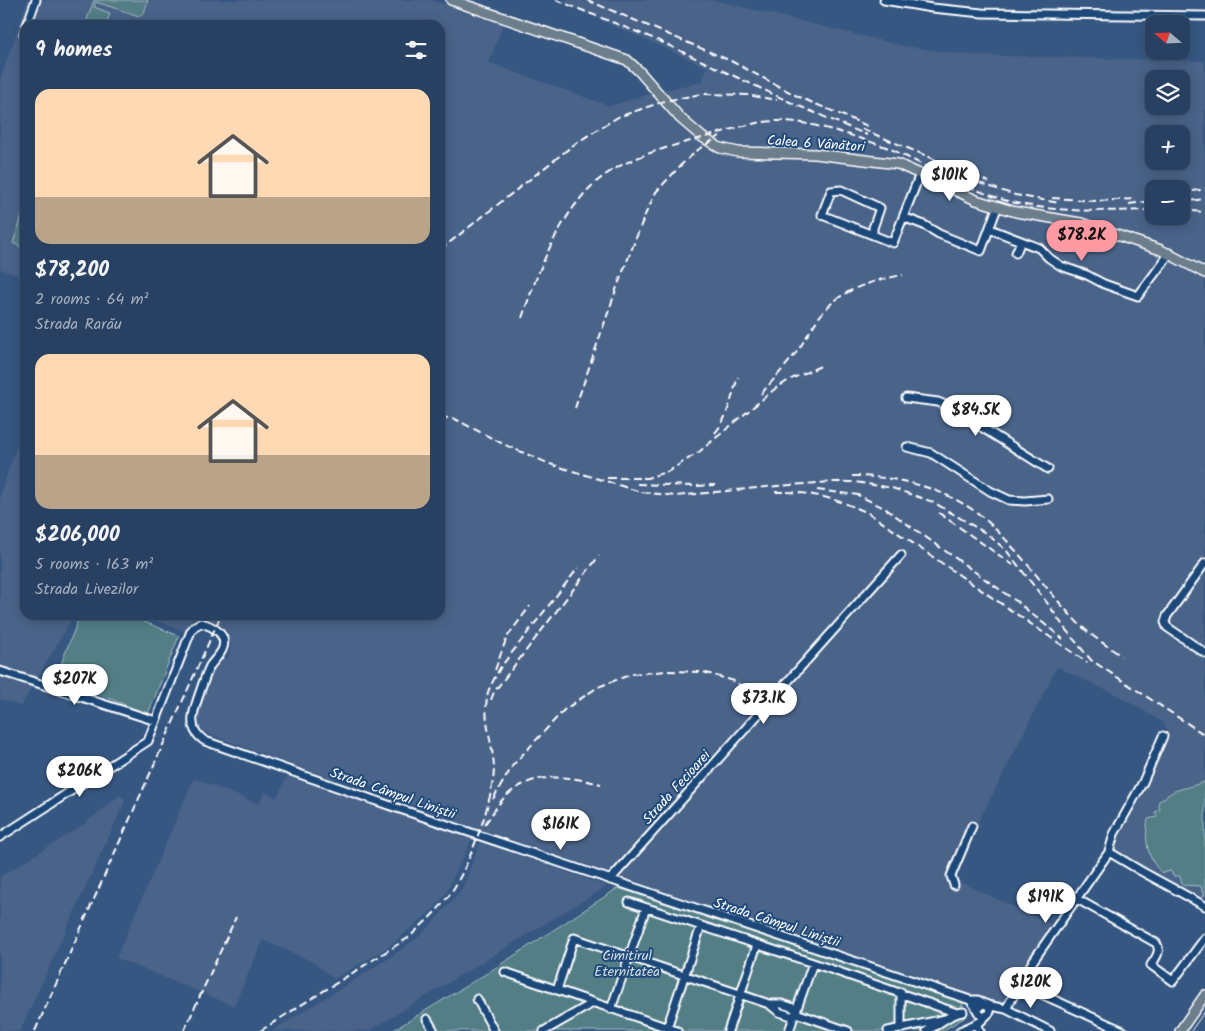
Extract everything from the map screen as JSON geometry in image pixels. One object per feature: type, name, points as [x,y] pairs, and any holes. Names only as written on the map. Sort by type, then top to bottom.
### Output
[{"type":"main road","name":"Calea 6 Vânători","points":[[451,0],[627,60],[640,71],[680,118],[702,137],[720,148],[738,152],[815,154],[890,162],[997,208],[1082,223],[1170,253],[1205,273]]},
{"type":"main road","points":[[1180,1031],[1205,995]]},
{"type":"street","points":[[29,20],[36,0]]},
{"type":"street","points":[[884,0],[932,8],[982,13],[1205,16]]},
{"type":"street","points":[[873,235],[873,228],[880,208],[841,190],[831,190],[822,215],[893,243],[920,174]]},
{"type":"street","points":[[903,217],[980,251],[997,208]]},
{"type":"street","points":[[990,229],[1039,248],[1061,266],[1138,296],[1170,253]]},
{"type":"street","points":[[1016,253],[1020,241]]},
{"type":"street","points":[[906,398],[938,402],[948,406],[1048,469]]},
{"type":"street","points":[[908,447],[931,453],[990,490],[1010,500],[1030,501],[1048,499]]},
{"type":"street","name":"Strada Fecioarei","points":[[610,880],[901,555]]},
{"type":"street","points":[[1205,563],[1167,616],[1165,622],[1167,627],[1205,653]]},
{"type":"street","name":"Strada Câmpul Liniștii","points":[[156,721],[193,628],[197,624],[206,624],[215,628],[221,634],[224,642],[222,650],[209,669],[193,715],[194,729],[200,738],[286,770],[610,880],[970,1000],[978,1000],[982,1007]]},
{"type":"street","points":[[0,671],[156,721],[148,741],[0,837]]},
{"type":"street","points":[[960,1031],[1005,1008],[1019,984],[1109,852],[1114,834],[1143,782],[1164,736]]},
{"type":"street","points":[[954,884],[952,876],[972,826]]},
{"type":"street","points":[[1109,852],[1205,906]]},
{"type":"street","points":[[1077,899],[1156,943],[1159,952],[1151,966],[1173,981],[1205,938]]},
{"type":"street","points":[[629,902],[960,1013],[945,1019],[888,1031]]},
{"type":"street","points":[[612,1009],[646,908]]},
{"type":"street","points":[[667,1028],[702,926]]},
{"type":"street","points":[[557,990],[574,938],[769,1004],[782,1004],[796,1013],[848,1031]]},
{"type":"street","points":[[728,1031],[758,945]]},
{"type":"street","points":[[790,1031],[813,963]]},
{"type":"street","points":[[505,972],[677,1031]]},
{"type":"street","points":[[1019,984],[1123,1031]]},
{"type":"street","points":[[901,992],[902,1028]]},
{"type":"street","points":[[477,999],[494,1031]]},
{"type":"street","points":[[549,1030],[593,1003]]},
{"type":"street","points":[[982,1007],[1005,1008],[1050,1031]]},
{"type":"street","points":[[982,1007],[980,1016],[987,1016]]},
{"type":"street","points":[[982,1007],[990,1009],[987,1016]]},
{"type":"street","points":[[972,1025],[982,1007]]},
{"type":"street","points":[[427,1019],[434,1031]]},
{"type":"street","points":[[927,1031],[945,1019]]},
{"type":"street","points":[[972,1025],[980,1031]]},
{"type":"shaded area","points":[[28,0],[430,0],[503,23],[489,63],[610,106],[663,90],[702,82],[707,67],[556,0],[707,0],[904,46],[969,55],[1205,61],[1205,909],[1110,857],[1121,824],[1168,733],[1164,723],[1119,696],[1057,667],[974,829],[952,878],[1055,926],[1003,1004],[997,1004],[484,831],[378,793],[379,788],[337,773],[334,780],[203,732],[196,720],[212,670],[220,661],[228,658],[231,644],[226,630],[211,620],[445,620],[445,20],[21,20]]},
{"type":"shaded area","points":[[20,23],[20,276],[0,269],[0,80]]},
{"type":"shaded area","points":[[20,437],[20,620],[71,620],[21,706],[0,699],[0,495]]},
{"type":"shaded area","points":[[154,620],[192,620],[187,632]]},
{"type":"shaded area","points":[[287,776],[472,839],[445,895],[434,909],[387,948],[334,979],[313,962],[263,940],[234,1006],[116,958],[194,778],[259,804],[264,792],[277,798]]},
{"type":"shaded area","points":[[120,795],[126,799],[20,1031],[0,1031],[0,877],[83,825]]},
{"type":"shaded area","points":[[480,842],[607,886],[369,1031],[272,1031],[394,955],[421,935],[462,890]]},
{"type":"green space","points":[[94,0],[148,0],[144,13],[139,16],[96,2],[94,7],[110,13],[108,20],[87,20]]},
{"type":"green space","points":[[20,222],[20,246],[13,243]]},
{"type":"green space","points":[[78,620],[140,620],[179,636],[148,714],[56,677]]},
{"type":"green space","points":[[1205,782],[1205,895],[1203,896],[1201,886],[1182,885],[1180,876],[1173,876],[1171,871],[1162,873],[1150,855],[1146,834],[1148,819],[1157,817],[1155,812],[1160,810],[1158,802],[1174,791]]},
{"type":"green space","name":"Cimitirul Eternitatea","points":[[618,888],[962,1002],[964,1018],[942,1031],[392,1031],[489,972]]},
{"type":"tram line","points":[[1191,1031],[1205,1011]]},
{"type":"railway","points":[[556,0],[655,39],[792,103],[867,135]]},
{"type":"railway","points":[[587,0],[731,61],[799,97],[870,127]]},
{"type":"railway","points":[[445,246],[576,143],[618,117],[665,101],[702,94],[747,95],[777,100]]},
{"type":"railway","points":[[522,318],[540,269],[555,237],[573,208],[597,182],[611,171],[642,156],[755,123],[774,121],[795,122],[848,135],[886,147],[975,189],[1011,202],[1064,210],[1145,210]]},
{"type":"railway","points":[[862,129],[989,182]]},
{"type":"railway","points":[[575,408],[617,287],[656,192],[699,149],[720,136]]},
{"type":"railway","points":[[979,183],[1015,195],[1059,203]]},
{"type":"railway","points":[[1190,192],[1205,189]]},
{"type":"railway","points":[[1052,198],[1097,201],[1136,199]]},
{"type":"railway","points":[[1190,201],[1205,199]]},
{"type":"railway","points":[[1129,204],[1145,202]]},
{"type":"railway","points":[[1190,211],[1205,212]]},
{"type":"railway","points":[[761,394],[796,353],[820,316],[832,303],[860,286],[903,275]]},
{"type":"railway","points":[[607,478],[647,478],[669,471],[699,452],[776,388],[823,365]]},
{"type":"railway","points":[[715,433],[732,399],[738,377]]},
{"type":"railway","points":[[445,418],[455,419],[505,445],[550,464],[641,492],[676,496],[777,486],[855,482],[892,488],[933,502],[987,534],[1006,550],[1091,660],[1205,735]]},
{"type":"railway","points":[[852,476],[888,479],[924,487],[957,500],[973,510],[1000,533],[1081,626],[1121,656]]},
{"type":"railway","points":[[637,484],[715,485]]},
{"type":"railway","points":[[817,490],[858,495],[886,509],[1016,601],[1063,639]]},
{"type":"railway","points":[[775,492],[800,493],[824,497],[870,514],[1088,663]]},
{"type":"railway","points":[[939,513],[1013,565]]},
{"type":"railway","points":[[491,700],[494,692],[599,556]]},
{"type":"railway","points":[[260,1031],[408,938],[435,912],[450,894],[472,851],[490,797],[494,768],[486,711],[488,692],[500,668],[578,568]]},
{"type":"railway","points":[[495,670],[507,637],[530,606]]},
{"type":"railway","points":[[35,1031],[219,620]]},
{"type":"railway","points":[[493,799],[513,765],[564,710],[598,687],[632,674],[667,671],[703,672],[734,681],[763,701]]},
{"type":"railway","points":[[485,824],[503,799],[525,783],[537,779],[562,778],[601,784]]},
{"type":"railway","points":[[184,1031],[236,917]]}]
